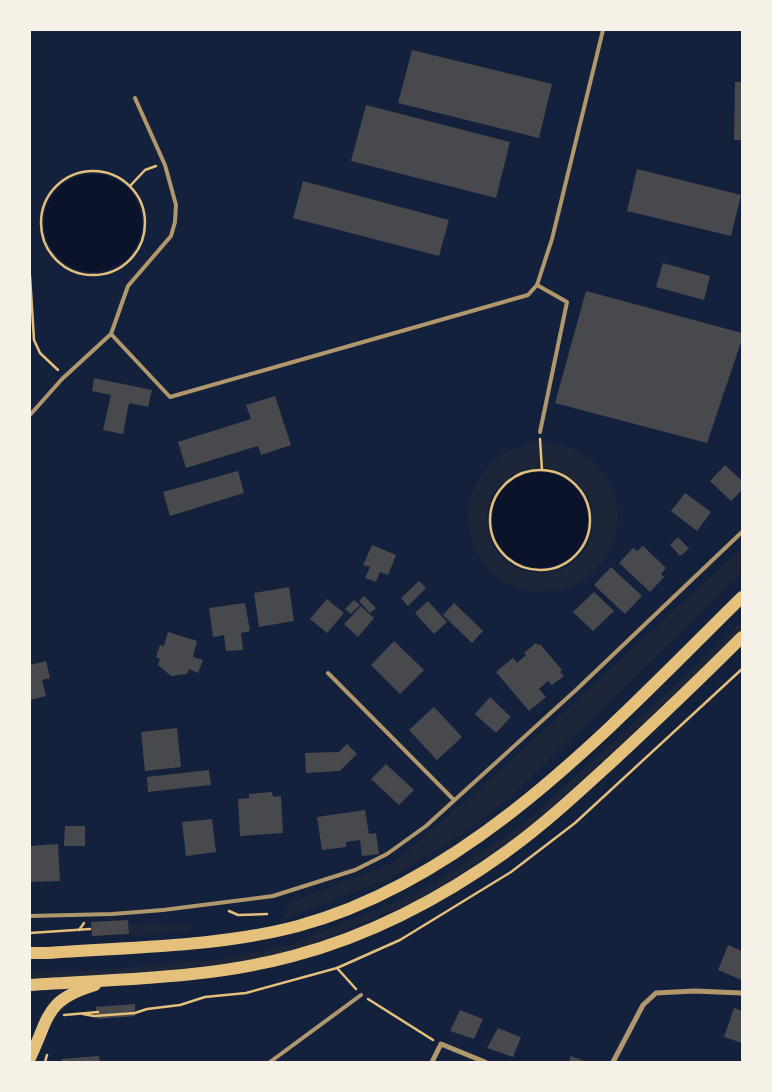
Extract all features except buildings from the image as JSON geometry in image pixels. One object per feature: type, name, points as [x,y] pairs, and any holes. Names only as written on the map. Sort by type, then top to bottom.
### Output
[{"type":"main road","points":[[30,953],[215,940],[263,933],[296,926],[363,904],[413,878],[459,850],[541,788],[633,704],[742,597]]},
{"type":"main road","points":[[30,985],[221,970],[291,957],[331,946],[374,929],[433,899],[510,849],[562,808],[742,637]]},
{"type":"main road","points":[[30,1058],[44,1022],[57,1003],[66,996],[113,979]]},
{"type":"street","points":[[613,1062],[642,1005],[656,993],[694,991],[742,993]]},
{"type":"street","points":[[432,1062],[441,1044],[484,1062]]},
{"type":"lane","points":[[111,334],[170,397],[528,295],[537,284],[552,240],[603,30]]},
{"type":"lane","points":[[30,415],[62,379],[111,334],[128,286],[171,236],[175,222],[176,205],[165,165],[135,98]]},
{"type":"lane","points":[[537,284],[567,302],[540,432]]},
{"type":"lane","points":[[30,916],[112,914],[163,910],[273,896],[355,870],[387,854],[426,826],[576,690],[742,532]]},
{"type":"lane","points":[[328,673],[454,800]]},
{"type":"lane","points":[[270,1062],[361,995]]},
{"type":"path","points":[[130,186],[149,168],[165,165]]},
{"type":"path","points":[[100,171],[115,176],[130,186],[139,198],[145,222],[143,241],[132,258],[110,272],[93,275],[79,272],[63,265],[50,252],[41,228],[42,212],[55,187],[62,181],[77,173],[100,171]]},
{"type":"path","points":[[30,276],[34,340],[40,353],[58,369],[62,379]]},
{"type":"path","points":[[540,432],[542,470]]},
{"type":"path","points":[[542,470],[564,476],[578,487],[588,503],[590,520],[588,538],[574,557],[554,569],[536,570],[513,563],[501,552],[492,536],[490,519],[493,502],[505,484],[523,473],[542,470]]},
{"type":"path","points":[[30,934],[90,929]]},
{"type":"path","points":[[83,1014],[94,1016],[135,1013],[147,1008],[180,1005],[205,997],[246,993],[337,968],[361,995],[441,1044]]},
{"type":"path","points":[[60,1015],[98,1012]]},
{"type":"shaded area","points":[[93,174],[112,178],[128,188],[138,204],[142,223],[138,242],[128,258],[112,268],[93,272],[74,268],[58,258],[48,242],[44,223],[48,204],[58,188],[74,178]]},
{"type":"shaded area","points":[[535,443],[560,445],[585,456],[594,463],[609,482],[617,502],[618,524],[612,544],[602,563],[586,578],[566,588],[543,592],[518,588],[497,577],[482,561],[472,541],[468,519],[471,496],[481,475],[503,453]],"holes":[[[542,467],[569,477],[586,494],[593,514],[591,534],[582,553],[567,567],[546,573],[520,569],[510,564],[494,547],[490,537],[488,509],[498,488],[506,480],[528,469]]]},
{"type":"shaded area","points":[[540,472],[558,476],[574,486],[584,502],[588,520],[584,538],[574,554],[558,564],[540,568],[522,564],[506,554],[496,538],[492,520],[496,502],[506,486],[522,476]]},
{"type":"shaded area","points":[[742,548],[742,573],[512,796],[465,832],[391,878],[284,919],[289,903],[393,863],[476,792]]},
{"type":"shaded area","points":[[742,621],[742,629],[696,675],[524,833],[420,900],[292,952],[225,964],[30,980],[30,973],[96,970],[223,959],[289,945],[417,893],[519,828],[692,670]]},
{"type":"shaded area","points":[[148,923],[192,926],[189,930],[132,936],[129,934],[129,925]]}]
